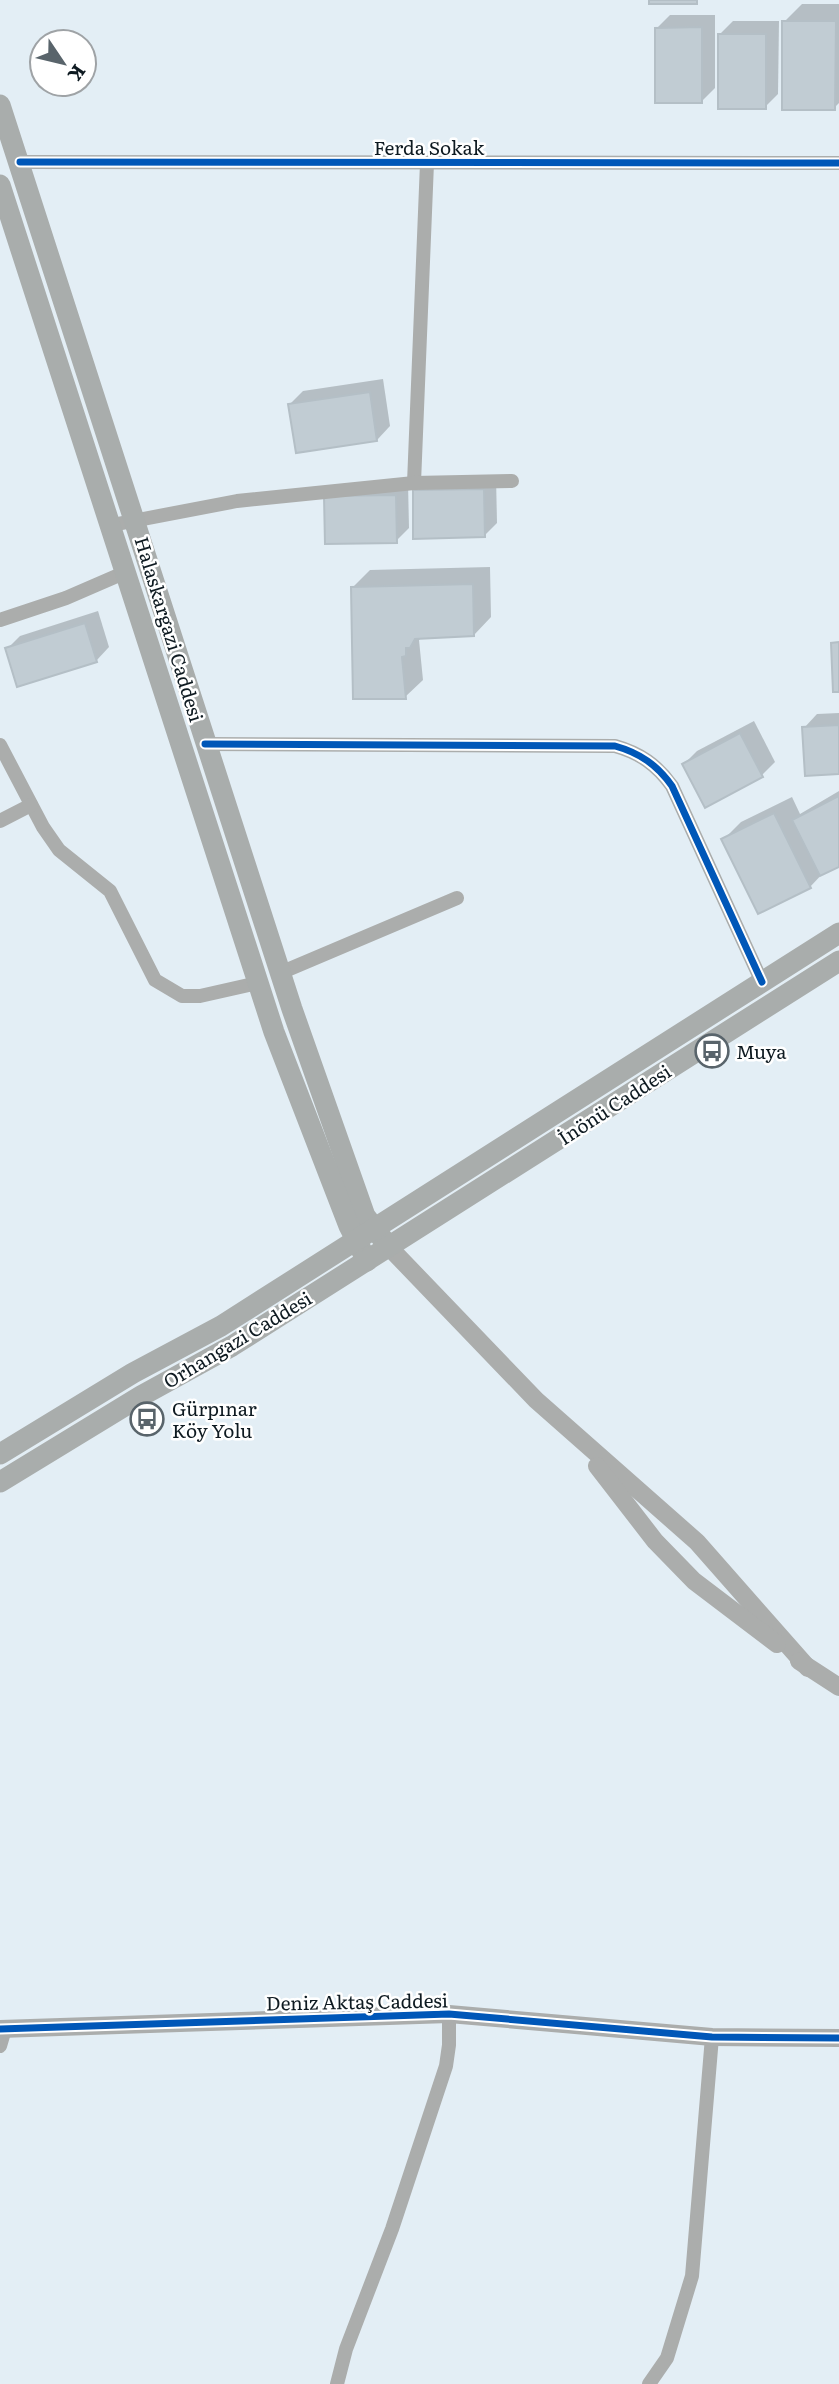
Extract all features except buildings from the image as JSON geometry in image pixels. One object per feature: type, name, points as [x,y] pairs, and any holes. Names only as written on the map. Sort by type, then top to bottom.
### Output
[{"type":"main road","name":"Halaskargazi Caddesi","points":[[0,105],[280,973],[365,1216],[388,1246]]},
{"type":"main road","points":[[0,185],[258,983],[355,1241],[367,1261]]},
{"type":"main road","points":[[180,744],[205,744]]},
{"type":"main road","name":"Orhangazi Caddesi","points":[[0,1454],[133,1373],[221,1326],[839,933]]},
{"type":"main road","name":"İnönü Caddesi","points":[[367,1261],[839,961]]},
{"type":"main road","points":[[258,983],[280,973]]},
{"type":"main road","points":[[762,982],[772,1002]]},
{"type":"main road","points":[[618,1072],[632,1092]]},
{"type":"main road","name":"Orhangazi Caddesi","points":[[0,1482],[141,1395],[232,1346],[367,1261]]},
{"type":"main road","points":[[221,1326],[232,1346]]},
{"type":"main road","points":[[133,1373],[141,1395]]},
{"type":"main road","points":[[62,1417],[71,1438]]},
{"type":"street","name":"Ferda Sokak","points":[[20,162],[839,163]]},
{"type":"street","points":[[414,482],[427,163]]},
{"type":"street","points":[[112,526],[135,519],[237,500],[414,482],[512,481]]},
{"type":"street","points":[[0,620],[66,598],[126,572]]},
{"type":"street","points":[[205,744],[615,746],[630,750],[654,765],[671,786],[762,982]]},
{"type":"street","points":[[0,745],[31,805],[59,850],[110,891],[155,980],[182,996],[200,996],[258,983]]},
{"type":"street","points":[[0,821],[31,805]]},
{"type":"street","points":[[280,973],[457,898]]},
{"type":"street","points":[[388,1246],[573,1435],[697,1542],[808,1668]]},
{"type":"street","points":[[573,1435],[655,1541],[694,1581],[808,1668],[839,1687]]},
{"type":"street","points":[[337,2384],[346,2349],[392,2229],[446,2066],[449,2014]]},
{"type":"street","name":"Deniz Aktaş Caddesi","points":[[2,2035],[449,2014],[712,2037],[839,2038]]},
{"type":"street","points":[[649,2384],[667,2358],[692,2276],[712,2037]]},
{"type":"cycle path","points":[[20,162],[839,163]]},
{"type":"cycle path","points":[[205,744],[615,746],[632,752],[654,766],[672,786],[762,982]]},
{"type":"cycle path","points":[[0,2029],[449,2014],[712,2037],[839,2038]]},
{"type":"place","name":"Muya","points":[[712,1051]]},
{"type":"place","name":"Gürpınar Köy Yolu","points":[[147,1419]]}]
